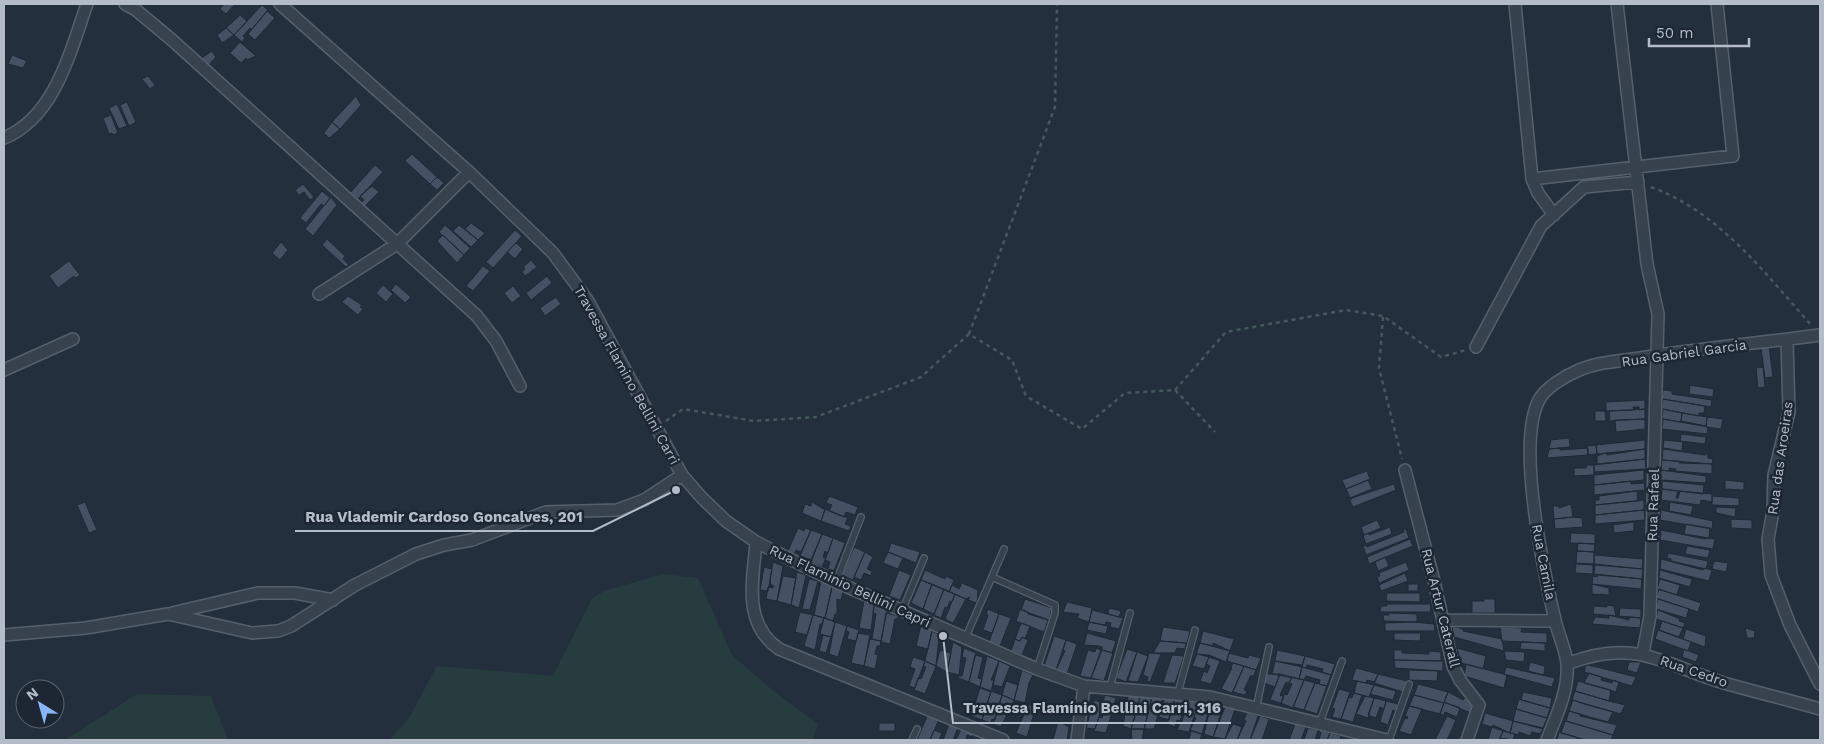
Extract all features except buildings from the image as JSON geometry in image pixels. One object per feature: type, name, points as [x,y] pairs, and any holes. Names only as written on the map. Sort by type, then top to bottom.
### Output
[{"type":"street","points":[[4,138],[28,125],[40,113],[71,51],[87,4]]},
{"type":"street","points":[[125,4],[136,10],[172,40],[477,316],[496,341],[520,386]]},
{"type":"street","name":"Travessa Flamino Bellini Carri","points":[[280,4],[469,172],[553,253],[571,275],[588,301],[682,475],[726,521],[756,542]]},
{"type":"street","points":[[1515,4],[1532,179],[1538,193],[1554,215]]},
{"type":"street","name":"Rua Rafael","points":[[1617,4],[1647,264],[1658,314],[1650,616],[1643,653]]},
{"type":"street","points":[[1532,179],[1733,156],[1717,4]]},
{"type":"street","points":[[1593,186],[1607,170]]},
{"type":"street","points":[[319,294],[397,244],[469,172]]},
{"type":"street","points":[[1476,347],[1541,226],[1584,187],[1638,182]]},
{"type":"street","name":"Rua Gabriel Garcia","points":[[1552,386],[1576,371],[1595,365],[1656,355],[1820,335]]},
{"type":"street","points":[[4,370],[72,339]]},
{"type":"street","name":"Rua das Aroeiras","points":[[1786,340],[1789,412],[1774,475],[1773,511],[1768,539],[1771,575],[1790,625],[1820,684]]},
{"type":"street","name":"Rua Camila","points":[[1547,740],[1562,701],[1567,664],[1555,621],[1536,532],[1531,456],[1532,419],[1539,399],[1552,386]]},
{"type":"street","name":"Rua Artur Caterall","points":[[1405,470],[1456,674],[1479,706],[1467,740]]},
{"type":"street","points":[[168,614],[252,633],[265,633],[291,626],[355,585],[416,554],[444,545],[472,540],[546,512],[617,510],[644,500],[682,475]]},
{"type":"street","points":[[756,542],[752,605],[760,632],[769,642],[779,648],[1003,740]]},
{"type":"street","name":"Rua Flaminio Bellini Capri","points":[[756,542],[902,612],[1036,669],[1084,686],[1210,697],[1388,740]]},
{"type":"street","points":[[4,635],[86,628],[168,614],[258,593],[295,593],[333,600]]},
{"type":"street","points":[[1443,620],[1555,621]]},
{"type":"street","name":"Rua Cedro","points":[[1567,664],[1589,655],[1643,653],[1723,682],[1820,709]]},
{"type":"street","points":[[1077,740],[1084,686]]},
{"type":"lane","points":[[836,582],[861,517]]},
{"type":"lane","points":[[965,639],[1004,549]]},
{"type":"lane","points":[[902,612],[924,558]]},
{"type":"lane","points":[[992,577],[1053,602],[1055,613],[1036,669]]},
{"type":"lane","points":[[1110,687],[1130,613]]},
{"type":"lane","points":[[1178,693],[1195,630]]},
{"type":"lane","points":[[1256,709],[1269,647]]},
{"type":"lane","points":[[1319,724],[1342,661]]},
{"type":"lane","points":[[1388,740],[1409,684]]},
{"type":"lane","points":[[912,740],[917,729]]},
{"type":"path","points":[[656,427],[683,409],[754,421],[816,417],[922,377],[969,334],[1055,107],[1057,4]]},
{"type":"path","points":[[1638,182],[1673,195],[1737,241],[1820,335]]},
{"type":"path","points":[[969,334],[1012,360],[1026,396],[1082,429],[1125,393],[1175,390],[1226,332],[1346,310],[1383,316],[1441,357],[1476,347]]},
{"type":"path","points":[[1383,316],[1379,368],[1405,470]]},
{"type":"path","points":[[1175,390],[1215,432]]},
{"type":"green space","points":[[663,574],[698,578],[732,655],[776,693],[818,724],[813,740],[389,740],[409,718],[437,666],[553,676],[592,599],[604,591]]},
{"type":"green space","points":[[137,694],[211,696],[228,740],[65,740]]},
{"type":"place","name":"Rua Vlademir Cardoso Goncalves, 201","points":[[676,490]]},
{"type":"place","name":"Travessa Flamínio Bellini Carri, 316","points":[[943,636]]}]
